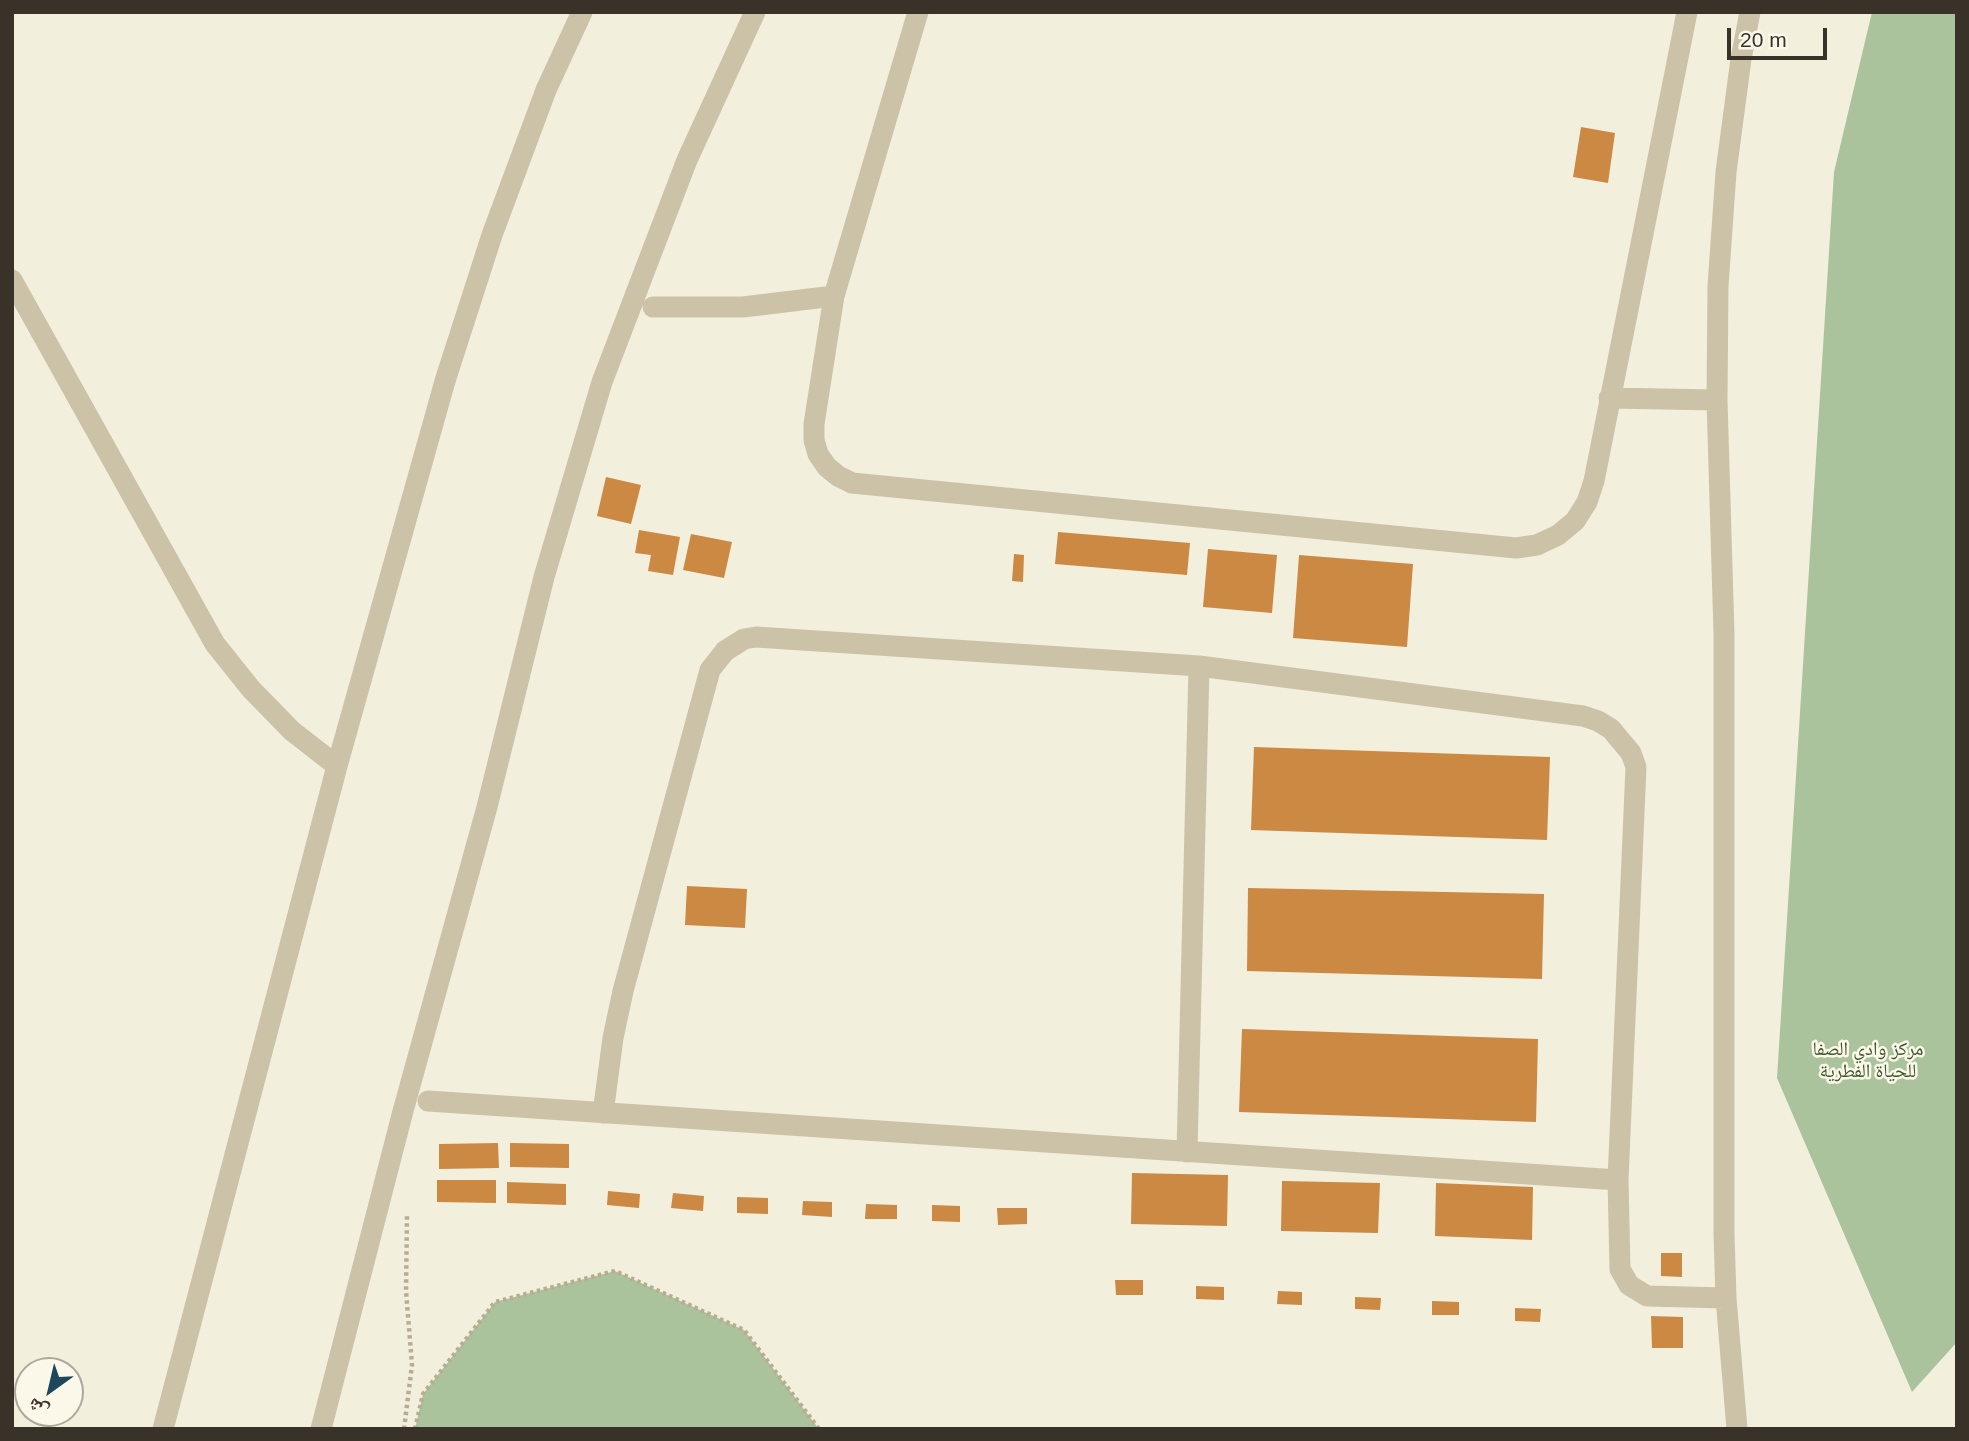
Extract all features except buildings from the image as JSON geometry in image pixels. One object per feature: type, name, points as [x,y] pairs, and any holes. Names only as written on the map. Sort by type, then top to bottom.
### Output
[{"type":"street","points":[[163,1429],[337,766],[444,381],[492,235],[546,90],[582,12]]},
{"type":"street","points":[[321,1429],[403,1111],[487,807],[544,577],[602,382],[687,160],[755,12]]},
{"type":"street","points":[[918,12],[834,296],[814,424],[814,440],[818,454],[838,477],[852,483],[1516,548],[1537,545],[1558,535],[1575,521],[1587,502],[1594,481],[1687,12]]},
{"type":"street","points":[[1737,1429],[1726,1298],[1723,1186],[1724,634],[1717,400],[1718,286],[1726,172],[1750,12]]},
{"type":"street","points":[[12,280],[215,643],[251,690],[292,731],[337,766]]},
{"type":"street","points":[[653,307],[743,307],[834,296]]},
{"type":"street","points":[[1609,398],[1717,400]]},
{"type":"street","points":[[603,1113],[613,1038],[623,991],[710,670],[724,650],[744,639],[756,637],[1199,666],[1583,716],[1598,721],[1622,740],[1636,767],[1618,1180],[1620,1269],[1629,1285],[1637,1292],[1657,1298],[1726,1298]]},
{"type":"street","points":[[1187,1152],[1199,666]]},
{"type":"street","points":[[428,1101],[1618,1180]]},
{"type":"path","points":[[404,1429],[412,1365],[406,1291],[407,1212]]},
{"type":"path","points":[[415,1429],[423,1394],[495,1302],[615,1271],[744,1330],[819,1429]]},
{"type":"green space","name":"مركز وادي الصفا للحياة الفطرية","points":[[1872,12],[1957,12],[1957,1342],[1912,1392],[1777,1078],[1834,172]]},
{"type":"green space","points":[[615,1271],[744,1330],[819,1429],[415,1429],[423,1394],[495,1302]]}]
